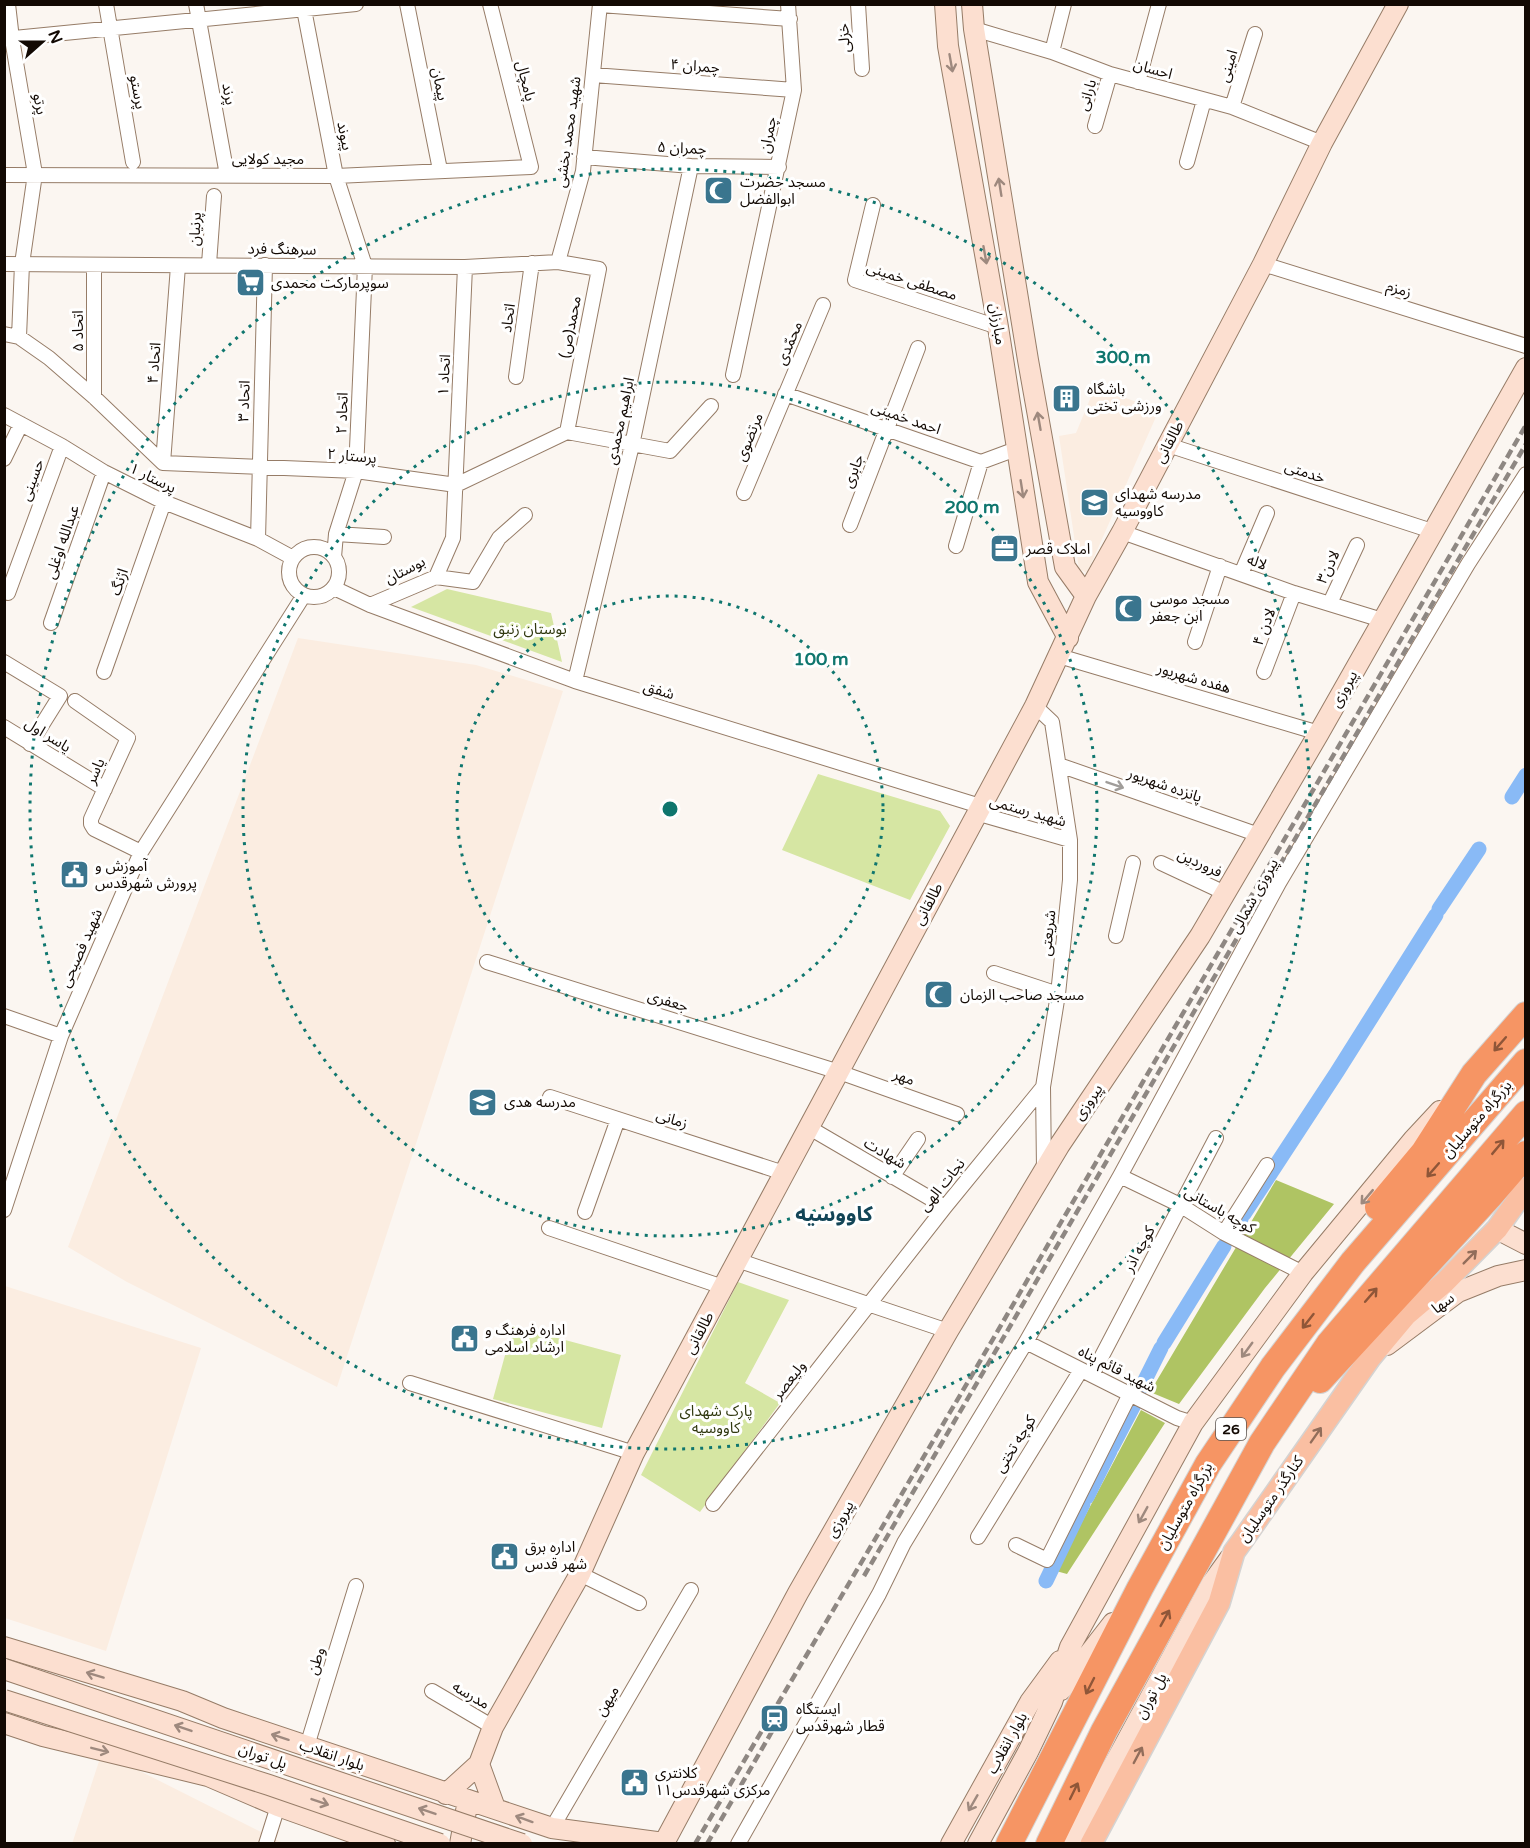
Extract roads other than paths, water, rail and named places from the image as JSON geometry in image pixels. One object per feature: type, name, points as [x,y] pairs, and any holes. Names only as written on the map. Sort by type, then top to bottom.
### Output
[{"type":"highway","points":[[1353,1262],[1370,1217],[1424,1152],[1474,1074],[1526,1015]]},
{"type":"highway","name":"بزرگراه متوسلیان","points":[[1010,1844],[1140,1588],[1208,1464],[1273,1366],[1353,1262],[1526,1062]]},
{"type":"highway","name":"26","points":[[1049,1844],[1104,1731],[1262,1443],[1329,1344],[1526,1114]]},
{"type":"highway","points":[[1262,1443],[1526,1154]]},
{"type":"main road","name":"کنارگذر متوسلیان","points":[[1091,1844],[1219,1603],[1234,1552],[1370,1358],[1406,1315],[1445,1282],[1497,1229],[1526,1188]]},
{"type":"main road","points":[[1406,1315],[1489,1197]]},
{"type":"street","name":"پرتو","points":[[8,4],[8,39],[35,174],[12,335]]},
{"type":"street","name":"پرستو","points":[[106,4],[133,162]]},
{"type":"street","points":[[196,4],[198,20]]},
{"type":"street","points":[[8,39],[303,7],[356,4]]},
{"type":"street","name":"پیمان","points":[[407,4],[440,170]]},
{"type":"street","name":"پامچال","points":[[490,4],[531,167]]},
{"type":"street","name":"چمران","points":[[733,375],[794,90],[788,4]]},
{"type":"street","name":"خزلی","points":[[858,4],[862,69]]},
{"type":"street","name":"مبارزان","points":[[945,4],[947,31],[998,327],[1038,582],[1063,647]]},
{"type":"street","name":"مبارزان","points":[[972,4],[974,29],[1028,360],[1065,567],[1086,596]]},
{"type":"street","points":[[1052,52],[1064,4]]},
{"type":"street","points":[[1138,82],[1158,4]]},
{"type":"street","name":"طالقانی","points":[[446,1794],[479,1764],[493,1727],[580,1574],[634,1453],[1035,706],[1086,596],[1168,445],[1263,264],[1323,143],[1398,4]]},
{"type":"street","points":[[600,5],[790,19]]},
{"type":"street","name":"شهید محمد بخشی","points":[[558,262],[583,171],[600,5]]},
{"type":"street","name":"پیوند","points":[[303,7],[336,176],[365,266]]},
{"type":"street","name":"پرند","points":[[198,20],[227,175]]},
{"type":"street","points":[[947,31],[974,29]]},
{"type":"street","name":"احسان","points":[[974,29],[1052,52],[1110,74],[1233,107],[1323,143]]},
{"type":"street","name":"امینی","points":[[1233,107],[1255,34]]},
{"type":"street","name":"بارانی","points":[[1095,126],[1110,74]]},
{"type":"street","name":"چمران ۴","points":[[593,75],[794,90]]},
{"type":"street","points":[[1187,162],[1204,100]]},
{"type":"street","name":"چمران ۵","points":[[584,157],[691,166],[779,167]]},
{"type":"street","name":"ابراهیم محمدی","points":[[575,681],[632,445],[691,166]]},
{"type":"street","name":"مجید کولایی","points":[[4,175],[336,176],[531,167]]},
{"type":"street","name":"پرنیان","points":[[210,264],[214,196]]},
{"type":"street","name":"مصطفی خمینی","points":[[873,205],[855,280],[998,327]]},
{"type":"street","name":"سرهنگ فرد","points":[[4,264],[465,267],[558,262]]},
{"type":"street","name":"محمد(ص)","points":[[558,262],[598,269],[567,432]]},
{"type":"street","name":"اتحاد","points":[[516,377],[532,264]]},
{"type":"street","name":"زمزم","points":[[1263,264],[1526,346]]},
{"type":"street","name":"اتحاد ۵","points":[[94,265],[94,397]]},
{"type":"street","name":"اتحاد ۳","points":[[258,539],[265,265]]},
{"type":"street","name":"اتحاد ۴","points":[[163,463],[178,266]]},
{"type":"street","name":"اتحاد ۲","points":[[334,557],[336,534],[356,471],[365,266]]},
{"type":"street","name":"اتحاد ۱","points":[[456,485],[465,267]]},
{"type":"street","name":"محمّدی","points":[[785,394],[823,305]]},
{"type":"street","points":[[12,335],[49,358],[94,397],[163,463]]},
{"type":"street","name":"جابری","points":[[850,525],[918,348]]},
{"type":"street","name":"پیروزی","points":[[664,1843],[798,1593],[948,1331],[1044,1171],[1200,936],[1319,733],[1526,368]]},
{"type":"street","name":"احمد خمینی","points":[[785,394],[981,462]]},
{"type":"street","name":"مرتضوی","points":[[744,494],[785,394]]},
{"type":"street","points":[[456,485],[567,432],[670,451],[711,406]]},
{"type":"street","name":"پرستار ۱","points":[[4,416],[62,446],[104,472],[164,502],[258,539],[293,558]]},
{"type":"street","points":[[4,459],[21,424]]},
{"type":"street","name":"خدمتی","points":[[1168,445],[1432,531]]},
{"type":"street","name":"حسینی","points":[[8,593],[62,446]]},
{"type":"street","points":[[956,546],[981,462],[1016,449]]},
{"type":"street","name":"پرستار ۲","points":[[163,463],[356,471],[456,485]]},
{"type":"street","name":"عبدالله اوغلی","points":[[51,623],[104,472]]},
{"type":"street","name":"پیروزی شمالی","points":[[738,1844],[879,1594],[904,1543],[1026,1342],[1120,1176],[1279,883],[1468,564],[1526,474]]},
{"type":"street","name":"بوستان","points":[[370,605],[436,576],[453,538],[456,485]]},
{"type":"street","name":"اژنگ","points":[[104,672],[164,502]]},
{"type":"street","points":[[1241,574],[1267,513]]},
{"type":"street","points":[[436,576],[473,582],[499,538],[525,515]]},
{"type":"street","name":"لاله","points":[[1122,532],[1294,593],[1382,620]]},
{"type":"street","points":[[336,534],[384,537]]},
{"type":"street","name":"لادن۳","points":[[1330,603],[1357,545]]},
{"type":"street","points":[[313,547],[321,548],[334,557],[339,572],[334,588],[320,597],[304,595],[297,590],[289,575],[289,566],[293,558],[305,548],[313,547]]},
{"type":"street","points":[[1195,642],[1220,566]]},
{"type":"street","points":[[1038,582],[1065,567]]},
{"type":"street","name":"شفق","points":[[334,588],[370,605],[575,681],[978,810]]},
{"type":"street","name":"لادن ۴","points":[[1264,672],[1294,593]]},
{"type":"street","name":"شهید فصیحی","points":[[4,1210],[61,1036],[141,852],[304,595]]},
{"type":"street","name":"هفده شهریور","points":[[1063,647],[1319,733]]},
{"type":"street","points":[[4,662],[60,696],[30,744]]},
{"type":"street","name":"یاسر","points":[[75,701],[128,738],[91,819],[91,824],[94,829],[141,852]]},
{"type":"street","name":"شریعتی","points":[[1035,706],[1052,722],[1070,840],[1070,880],[1058,994],[1043,1087],[1044,1171]]},
{"type":"street","name":"یاسر اول","points":[[4,727],[105,789]]},
{"type":"street","name":"پانزده شهریور","points":[[1059,765],[1259,836]]},
{"type":"street","name":"شهید رستمی","points":[[978,810],[1070,840]]},
{"type":"street","points":[[1116,936],[1133,863]]},
{"type":"street","name":"فروردین","points":[[1161,863],[1225,893]]},
{"type":"street","name":"جعفری","points":[[487,962],[839,1072]]},
{"type":"street","points":[[994,973],[1058,994]]},
{"type":"street","points":[[4,1016],[61,1036]]},
{"type":"street","name":"مهر","points":[[839,1072],[957,1114]]},
{"type":"street","points":[[978,1844],[1028,1752],[1052,1702],[1070,1647],[1193,1423],[1304,1273],[1413,1140],[1474,1074]]},
{"type":"street","name":"نجات الهی","points":[[869,1306],[945,1207],[1043,1087]]},
{"type":"street","name":"زمانی","points":[[550,1096],[784,1173]]},
{"type":"street","points":[[585,1212],[618,1119]]},
{"type":"street","name":"شهادت","points":[[808,1127],[945,1207]]},
{"type":"street","name":"کوچه اذر","points":[[1086,1372],[1216,1138]]},
{"type":"street","points":[[892,1177],[918,1139]]},
{"type":"street","points":[[1224,1233],[1267,1165]]},
{"type":"street","name":"کوچه باستانی","points":[[1120,1176],[1180,1205],[1224,1233],[1304,1273]]},
{"type":"street","points":[[549,1228],[723,1287]]},
{"type":"street","points":[[1497,1229],[1526,1244]]},
{"type":"street","points":[[737,1260],[948,1331]]},
{"type":"street","name":"سها","points":[[1370,1358],[1458,1292],[1498,1276],[1526,1270]]},
{"type":"street","name":"ولیعصر","points":[[713,1504],[869,1306]]},
{"type":"street","name":"شهید قائم پناه","points":[[1026,1342],[1177,1418],[1193,1423]]},
{"type":"street","name":"کوچه تختی","points":[[978,1537],[1086,1372]]},
{"type":"street","points":[[410,1383],[634,1453]]},
{"type":"street","points":[[1016,1545],[1047,1560],[1130,1394]]},
{"type":"street","name":"پل توران","points":[[1071,1844],[1212,1583],[1234,1552]]},
{"type":"street","points":[[580,1574],[639,1603]]},
{"type":"street","name":"وطن","points":[[307,1746],[356,1586]]},
{"type":"street","points":[[1052,1702],[1140,1588]]},
{"type":"street","name":"میهن","points":[[552,1828],[691,1590]]},
{"type":"street","name":"بلوار انقلاب","points":[[4,1647],[182,1701],[223,1718],[552,1828],[664,1843]]},
{"type":"street","name":"بلوار انقلاب","points":[[951,1844],[1030,1702],[1070,1647]]},
{"type":"street","name":"پل توران","points":[[4,1668],[522,1844]]},
{"type":"street","name":"مدرسه","points":[[432,1691],[493,1727]]},
{"type":"street","name":"پل توران","points":[[4,1700],[269,1785],[441,1844]]},
{"type":"street","points":[[208,1776],[223,1718]]},
{"type":"street","points":[[4,1723],[43,1736],[208,1776],[278,1806],[385,1844]]},
{"type":"street","points":[[479,1764],[495,1808]]},
{"type":"street","points":[[460,1844],[468,1800]]},
{"type":"street","points":[[266,1844],[278,1806]]},
{"type":"waterway","points":[[1512,797],[1526,775]]},
{"type":"waterway","points":[[1439,909],[1479,849]]},
{"type":"waterway","points":[[1244,1214],[1436,915]]},
{"type":"waterway","points":[[1233,1234],[1241,1219]]},
{"type":"waterway","points":[[1164,1343],[1224,1246]]},
{"type":"waterway","points":[[1141,1388],[1161,1348]]},
{"type":"waterway","points":[[1112,1447],[1135,1403]]},
{"type":"waterway","points":[[1087,1497],[1110,1451]]},
{"type":"waterway","points":[[1046,1581],[1083,1504]]},
{"type":"railway","points":[[695,1844],[972,1375],[1526,425]]},
{"type":"railway","points":[[864,1576],[1526,444]]},
{"type":"railway","points":[[707,1844],[774,1728]]},
{"type":"place","name":"مسجد حضرت ابوالفضل","points":[[719,191]]},
{"type":"place","name":"سوپرمارکت محمدی","points":[[250,283]]},
{"type":"place","name":"باشگاه ورزشی تختی","points":[[1066,398]]},
{"type":"place","name":"مدرسه شهدای کاووسیه","points":[[1094,503]]},
{"type":"place","name":"املاک قصر","points":[[1005,549]]},
{"type":"place","name":"مسجد موسی ابن جعفر","points":[[1129,608]]},
{"type":"place","name":"آموزش و پرورش شهرقدس","points":[[74,875]]},
{"type":"place","name":"مسجد صاحب الزمان","points":[[939,995]]},
{"type":"place","name":"مدرسه هدی","points":[[483,1102]]},
{"type":"place","name":"اداره فرهنگ و ارشاد اسلامی","points":[[464,1339]]},
{"type":"place","name":"اداره برق شهر قدس","points":[[504,1556]]},
{"type":"place","name":"ایستگاه قطار شهرقدس","points":[[775,1718]]},
{"type":"place","name":"کلانتری ۱۱مرکزی شهرقدس","points":[[634,1782]]},
{"type":"district","name":"کاووسیه","points":[[834,1214]]},
{"type":"park label","name":"بوستان زنبق","points":[[530,629]]},
{"type":"park label","name":"پارک شهدای کاووسیه","points":[[716,1420]]}]
